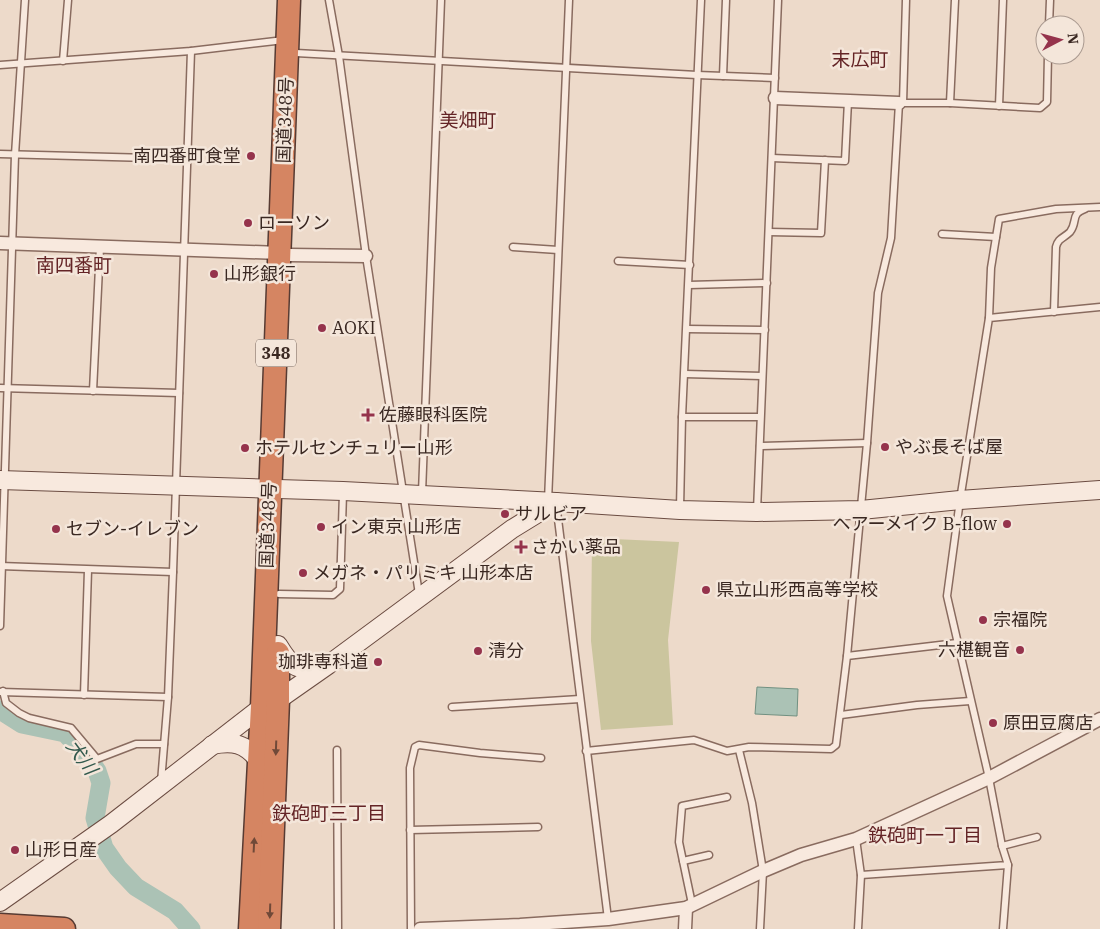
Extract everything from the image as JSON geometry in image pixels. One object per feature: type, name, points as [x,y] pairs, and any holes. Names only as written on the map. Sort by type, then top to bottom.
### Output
[{"type":"highway","name":"国道348号","points":[[289,0],[292,46]]},
{"type":"highway","name":"国道348号","points":[[269,929],[270,703],[275,489],[292,46],[298,0]]},
{"type":"highway","name":"国道348号","points":[[250,929],[259,761],[278,645],[279,594],[275,489]]},
{"type":"highway","points":[[0,925],[64,929]]},
{"type":"street","points":[[775,98],[901,103]]},
{"type":"street","points":[[6,243],[366,256]]},
{"type":"street","points":[[2,480],[343,491],[680,510],[757,512],[861,510],[960,500],[1100,490]]},
{"type":"street","points":[[0,902],[111,824],[212,744],[328,665],[512,528],[552,502]]},
{"type":"street","points":[[278,645],[286,659],[300,669],[307,670],[328,665]]},
{"type":"street","points":[[420,929],[520,927],[608,919],[689,906],[801,855],[856,839],[988,778],[1100,719]]},
{"type":"street","points":[[212,744],[223,742],[239,745],[247,748],[259,761]]},
{"type":"street","points":[[685,929],[689,906]]},
{"type":"lane","points":[[0,626],[2,480],[8,388],[6,243],[15,155],[25,0]]},
{"type":"lane","points":[[63,61],[68,0]]},
{"type":"lane","points":[[329,0],[339,56],[366,256],[413,495]]},
{"type":"lane","points":[[419,597],[413,495],[441,0]]},
{"type":"lane","points":[[569,0],[558,250],[552,502],[580,699],[608,919]]},
{"type":"lane","points":[[680,510],[682,417],[701,0]]},
{"type":"lane","points":[[723,76],[726,0]]},
{"type":"lane","points":[[757,512],[778,0]]},
{"type":"lane","points":[[586,751],[694,740],[727,751],[749,747],[832,749],[836,745],[841,715],[861,510],[878,293],[892,238],[906,0]]},
{"type":"lane","points":[[950,103],[955,0]]},
{"type":"lane","points":[[999,106],[1003,0]]},
{"type":"lane","points":[[1049,15],[1050,0]]},
{"type":"lane","points":[[0,65],[191,51],[292,46],[339,56],[775,78]]},
{"type":"lane","points":[[160,786],[168,697],[191,51]]},
{"type":"lane","points":[[901,103],[950,103],[1040,108],[1047,102],[1048,65]]},
{"type":"lane","points":[[772,158],[845,161],[848,101]]},
{"type":"lane","points":[[0,154],[187,159]]},
{"type":"lane","points":[[769,232],[822,233],[825,160]]},
{"type":"lane","points":[[1003,929],[1008,864],[1002,846],[947,596],[989,318],[991,268],[999,219],[1056,209],[1100,206]]},
{"type":"lane","points":[[1054,312],[1054,258],[1057,241],[1069,233],[1075,215],[1079,211],[1091,207]]},
{"type":"lane","points":[[942,234],[996,238]]},
{"type":"lane","points":[[93,392],[100,247]]},
{"type":"lane","points":[[513,247],[558,250]]},
{"type":"lane","points":[[618,262],[690,265]]},
{"type":"lane","points":[[689,286],[767,283]]},
{"type":"lane","points":[[989,318],[1100,308]]},
{"type":"lane","points":[[687,329],[765,330]]},
{"type":"lane","points":[[685,374],[762,376]]},
{"type":"lane","points":[[0,388],[179,394]]},
{"type":"lane","points":[[682,417],[760,417]]},
{"type":"lane","points":[[760,446],[867,444]]},
{"type":"lane","points":[[279,594],[333,595],[340,589],[343,491]]},
{"type":"lane","points":[[1,566],[173,572]]},
{"type":"lane","points":[[84,695],[88,570]]},
{"type":"lane","points":[[847,656],[957,643]]},
{"type":"lane","points":[[164,744],[136,744],[98,759],[71,728],[29,718],[19,713],[6,703],[2,692],[168,697]]},
{"type":"lane","points":[[452,707],[580,699]]},
{"type":"lane","points":[[841,715],[917,705],[970,701]]},
{"type":"lane","points":[[411,929],[410,768],[415,748],[419,745],[541,758]]},
{"type":"lane","points":[[336,750],[338,929]]},
{"type":"lane","points":[[739,750],[752,803],[763,871],[760,929]]},
{"type":"lane","points":[[689,906],[684,862],[679,842],[682,806],[727,797]]},
{"type":"lane","points":[[410,830],[538,827]]},
{"type":"lane","points":[[1002,846],[1037,837]]},
{"type":"lane","points":[[856,839],[861,875],[858,929]]},
{"type":"lane","points":[[684,862],[709,855]]},
{"type":"lane","points":[[861,875],[1008,864]]},
{"type":"shaded area","points":[[592,538],[679,542],[668,640],[673,725],[601,730],[591,641]]},
{"type":"shaded area","points":[[757,687],[798,689],[797,716],[755,714]]},
{"type":"waterway","name":"犬川","points":[[0,710],[22,724],[65,733],[87,756],[97,771],[101,783],[95,818],[104,848],[118,868],[136,887],[175,911],[191,929]]},
{"type":"place","name":"南四番町食堂","points":[[251,156]]},
{"type":"place","name":"ローソン","points":[[248,223]]},
{"type":"place","name":"山形銀行","points":[[214,274]]},
{"type":"place","name":"AOKI","points":[[322,328]]},
{"type":"place","name":"佐藤眼科医院","points":[[368,415]]},
{"type":"place","name":"やぶ長そば屋","points":[[885,447]]},
{"type":"place","name":"ホテルセンチュリー山形","points":[[245,448]]},
{"type":"place","name":"サルビア","points":[[505,514]]},
{"type":"place","name":"ヘアーメイク B-flow","points":[[1007,524]]},
{"type":"place","name":"イン東京 山形店","points":[[321,527]]},
{"type":"place","name":"セブン-イレブン","points":[[56,529]]},
{"type":"place","name":"さかい薬品","points":[[521,547]]},
{"type":"place","name":"メガネ・パリミキ 山形本店","points":[[303,573]]},
{"type":"place","name":"県立山形西高等学校","points":[[706,590]]},
{"type":"place","name":"宗福院","points":[[983,620]]},
{"type":"place","name":"六椹観音","points":[[1020,650]]},
{"type":"place","name":"清分","points":[[478,651]]},
{"type":"place","name":"珈琲専科道","points":[[378,662]]},
{"type":"place","name":"原田豆腐店","points":[[993,723]]},
{"type":"place","name":"山形日産","points":[[15,850]]},
{"type":"district","name":"末広町","points":[[860,59]]},
{"type":"district","name":"美畑町","points":[[468,120]]},
{"type":"district","name":"南四番町","points":[[74,265]]},
{"type":"district","name":"鉄砲町三丁目","points":[[329,813]]},
{"type":"district","name":"鉄砲町一丁目","points":[[925,835]]}]
